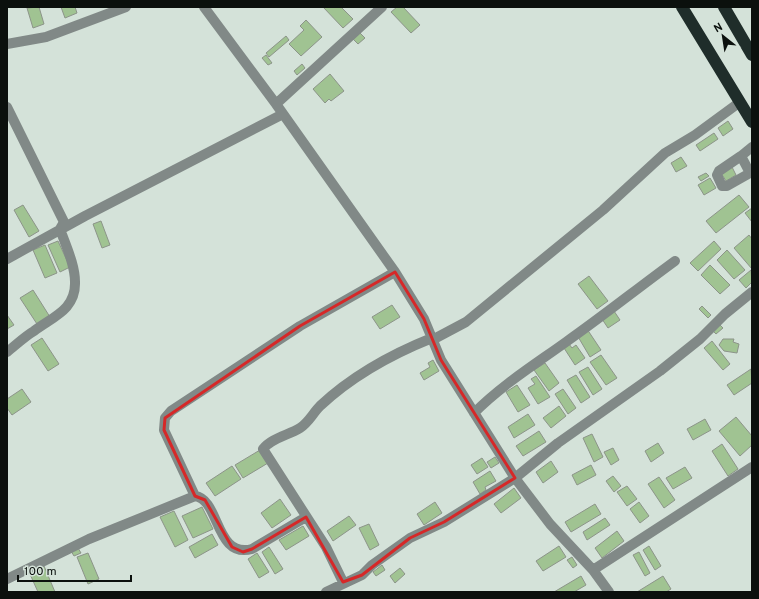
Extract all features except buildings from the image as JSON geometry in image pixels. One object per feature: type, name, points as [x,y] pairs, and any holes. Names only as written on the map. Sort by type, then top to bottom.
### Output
[{"type":"highway","points":[[682,7],[752,122]]},
{"type":"highway","points":[[724,7],[752,55]]},
{"type":"street","points":[[7,44],[46,37],[109,10],[126,7]]},
{"type":"street","points":[[204,7],[276,104],[395,272],[424,319],[441,360],[515,478],[550,524],[593,570],[609,592]]},
{"type":"street","points":[[276,104],[382,7]]},
{"type":"street","points":[[343,582],[326,547],[264,452],[264,447],[300,428],[311,419],[320,406],[364,372],[404,349],[433,339],[466,322],[603,210],[665,152],[695,135],[740,102]]},
{"type":"street","points":[[7,107],[64,222],[60,229],[73,267],[75,282],[71,302],[65,310],[34,330],[7,352]]},
{"type":"street","points":[[7,259],[60,229],[283,114]]},
{"type":"street","points":[[741,156],[751,172],[727,186],[722,186],[717,175],[720,171],[752,148]]},
{"type":"street","points":[[474,413],[488,398],[523,371],[566,342],[675,261]]},
{"type":"street","points":[[306,517],[252,549],[243,552],[232,547],[205,500],[195,496],[164,430],[165,418],[171,411],[300,326],[395,272]]},
{"type":"street","points":[[326,592],[343,582],[362,575],[372,565],[410,538],[444,522],[515,478],[558,443],[660,371],[700,340],[725,314],[752,292]]},
{"type":"street","points":[[593,570],[752,467]]},
{"type":"street","points":[[7,579],[89,539],[195,496]]},
{"type":"highlighted area","points":[[395,272],[424,319],[441,360],[515,478],[444,522],[410,538],[362,575],[343,582],[306,517],[252,549],[243,552],[232,547],[205,500],[195,496],[164,430],[165,418],[300,326]]}]
